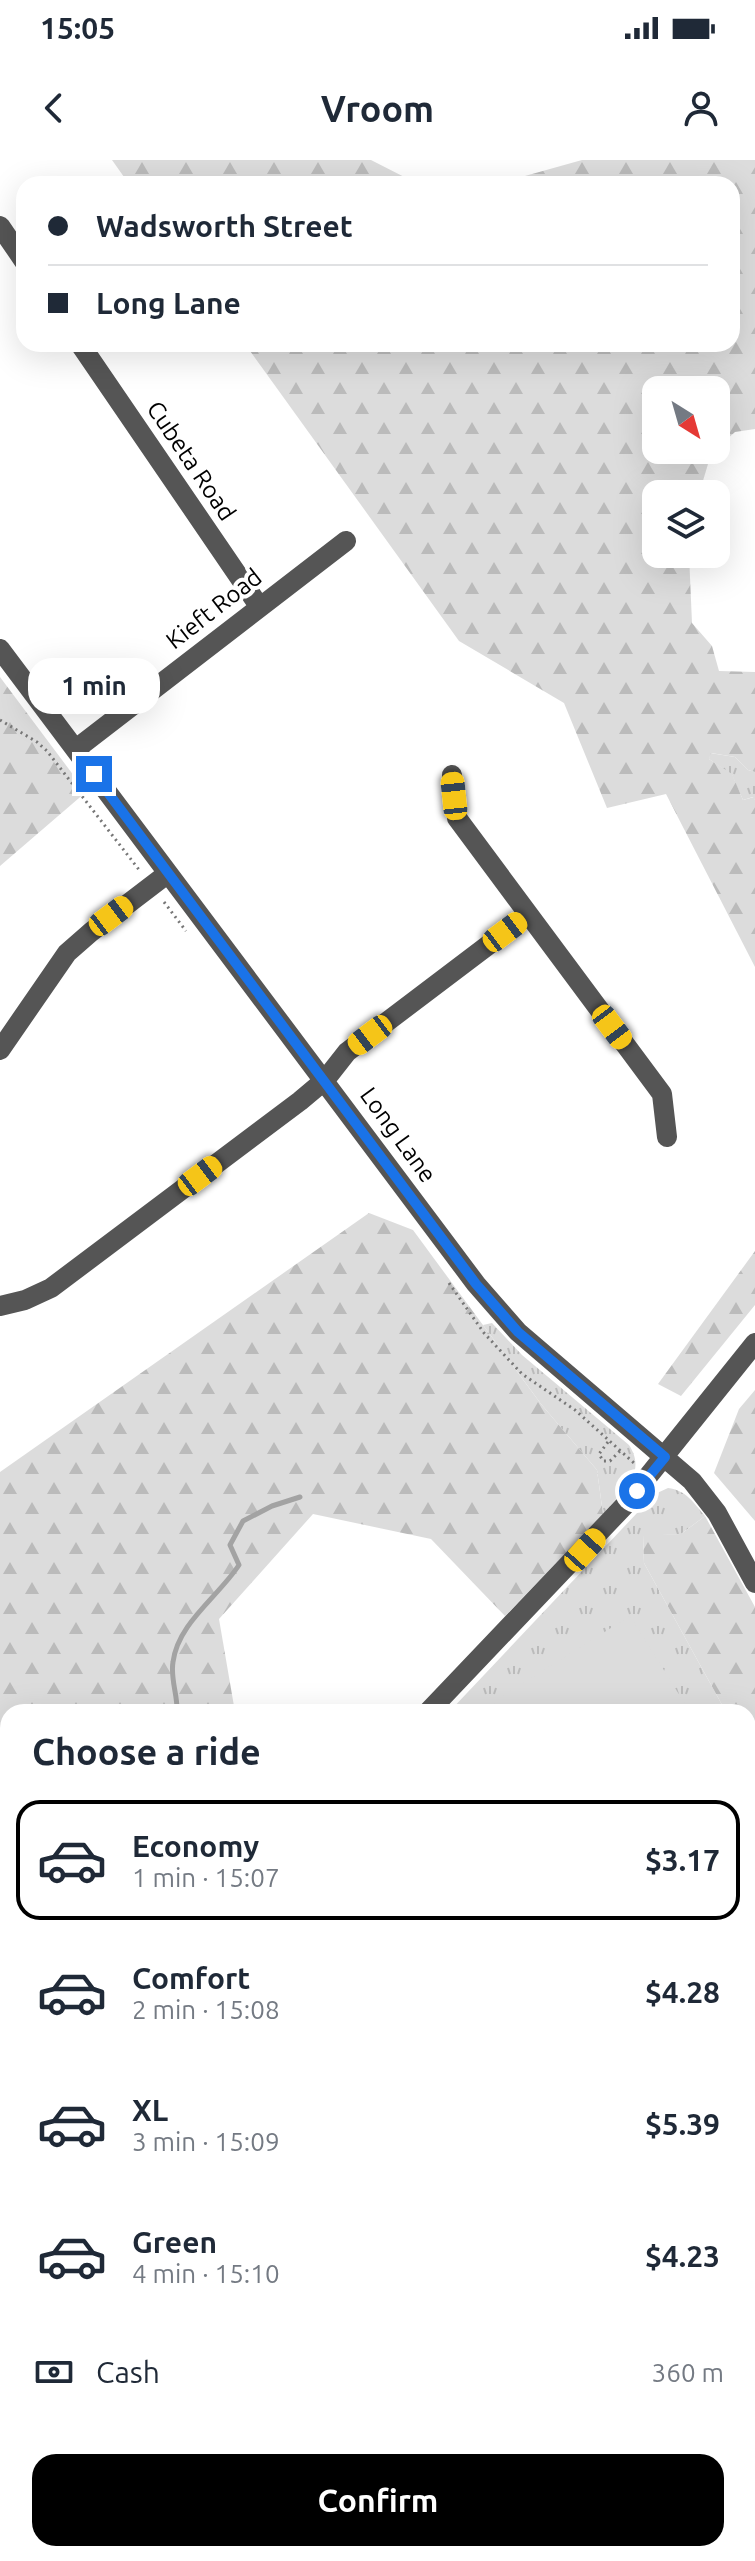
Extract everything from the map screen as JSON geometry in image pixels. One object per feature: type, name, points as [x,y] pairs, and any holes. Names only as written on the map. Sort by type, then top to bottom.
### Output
[{"type":"street","points":[[0,226],[16,249]]},
{"type":"street","name":"Cubeta Road","points":[[85,352],[259,606]]},
{"type":"street","name":"Kieft Road","points":[[76,749],[346,541]]},
{"type":"street","name":"Long Lane","points":[[0,649],[476,1284],[518,1332],[665,1457],[706,1498],[755,1583]]},
{"type":"street","points":[[452,775],[457,818],[662,1094],[667,1137]]},
{"type":"street","points":[[0,1050],[67,953],[167,874]]},
{"type":"street","points":[[0,1306],[25,1300],[51,1288],[325,1080],[347,1052],[528,915]]},
{"type":"street","points":[[436,1704],[585,1550],[665,1457],[755,1343]]},
{"type":"path","points":[[0,720],[47,751],[103,822]]},
{"type":"path","points":[[609,1441],[599,1454],[601,1459],[610,1461],[620,1451]]},
{"type":"green space","points":[[112,160],[371,160],[402,176],[123,176]]},
{"type":"green space","points":[[582,160],[755,160],[755,429],[735,432],[730,436],[730,376],[642,376],[642,464],[708,464],[703,480],[642,480],[642,568],[690,568],[692,623],[712,646],[719,671],[755,672],[755,772],[748,770],[735,757],[711,753],[709,759],[732,774],[743,800],[754,797],[755,800],[755,967],[666,794],[607,808],[564,703],[459,641],[251,352],[740,352],[740,176],[525,176]]},
{"type":"green space","points":[[0,677],[86,792],[0,866]]},
{"type":"green space","points":[[710,753],[735,757],[748,770],[755,772],[755,800],[753,797],[743,800],[732,775],[709,759]]},
{"type":"green space","points":[[369,1213],[413,1230],[541,1404],[597,1470],[603,1514],[505,1616],[431,1539],[313,1514],[219,1619],[234,1704],[0,1704],[0,1472]]},
{"type":"green space","points":[[755,1251],[755,1305],[681,1396],[658,1384]]},
{"type":"green space","points":[[492,1323],[522,1355],[629,1445],[634,1455],[634,1474],[603,1514],[597,1470],[541,1404],[483,1325]]},
{"type":"green space","points":[[755,1390],[755,1521],[714,1473],[739,1409]]},
{"type":"green space","points":[[668,1488],[674,1489],[685,1494],[705,1516],[681,1534],[643,1536],[644,1563],[722,1704],[457,1704],[655,1494]]},
{"type":"green space","points":[[705,1516],[755,1607],[755,1704],[722,1704],[644,1563],[643,1535],[681,1534]]},
{"type":"green space","points":[[630,1616],[685,1704],[494,1704]]},
{"type":"waterway","points":[[176,1704],[172,1668],[176,1648],[191,1623],[239,1565],[230,1545],[243,1521],[272,1506],[300,1497]]},
{"type":"route","points":[[94,774],[476,1284],[518,1332],[665,1457],[637,1491]]}]
